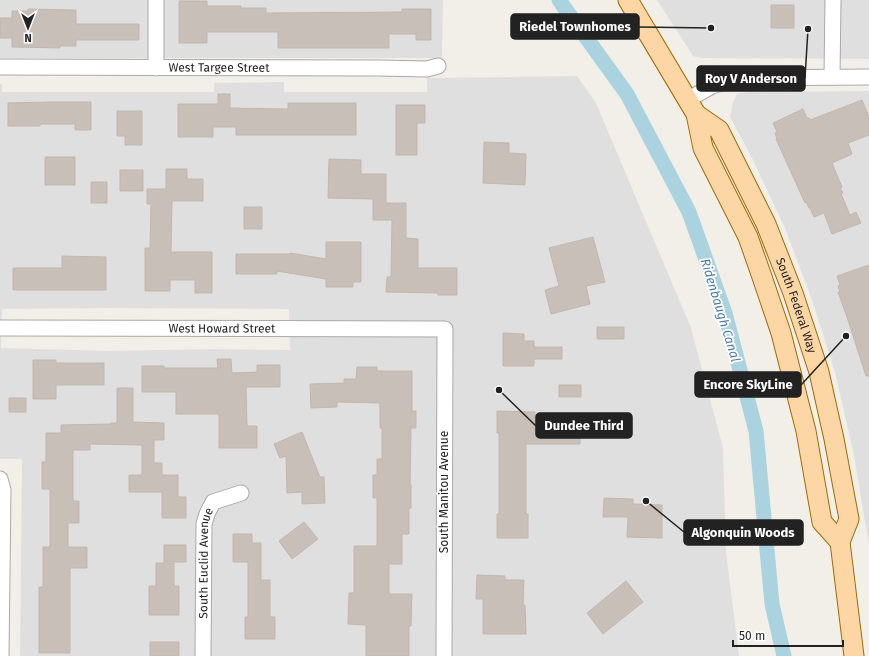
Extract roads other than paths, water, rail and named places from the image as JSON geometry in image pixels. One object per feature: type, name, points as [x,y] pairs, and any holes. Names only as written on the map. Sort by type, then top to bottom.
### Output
[{"type":"main road","name":"South Federal Way","points":[[628,0],[692,107],[703,148],[748,237],[781,333],[806,431],[822,522],[840,542]]},
{"type":"main road","name":"South Federal Way","points":[[692,107],[719,130],[766,224],[793,293],[819,372],[834,439],[849,518],[840,542],[854,656]]},
{"type":"street","points":[[156,0],[156,68]]},
{"type":"street","points":[[832,77],[833,0]]},
{"type":"street","name":"West Targee Street","points":[[0,67],[427,69],[438,66]]},
{"type":"street","points":[[692,107],[712,86],[738,78],[869,77]]},
{"type":"street","name":"West Howard Street","points":[[0,328],[445,329]]},
{"type":"street","name":"South Manitou Avenue","points":[[444,656],[445,329]]},
{"type":"street","points":[[0,479],[3,490],[1,656]]},
{"type":"street","name":"South Euclid Avenue","points":[[203,656],[204,524],[213,502],[241,493]]},
{"type":"waterway","name":"Ridenbaugh Canal","points":[[559,0],[627,94],[689,212],[725,313],[756,431],[772,604],[784,656]]},
{"type":"place","name":"Riedel Townhomes","points":[[711,28]]},
{"type":"place","name":"Roy V Anderson","points":[[808,29]]},
{"type":"place","name":"Encore SkyLine","points":[[846,336]]},
{"type":"place","name":"Dundee Third","points":[[499,390]]},
{"type":"place","name":"Algonquin Woods","points":[[646,501]]}]
